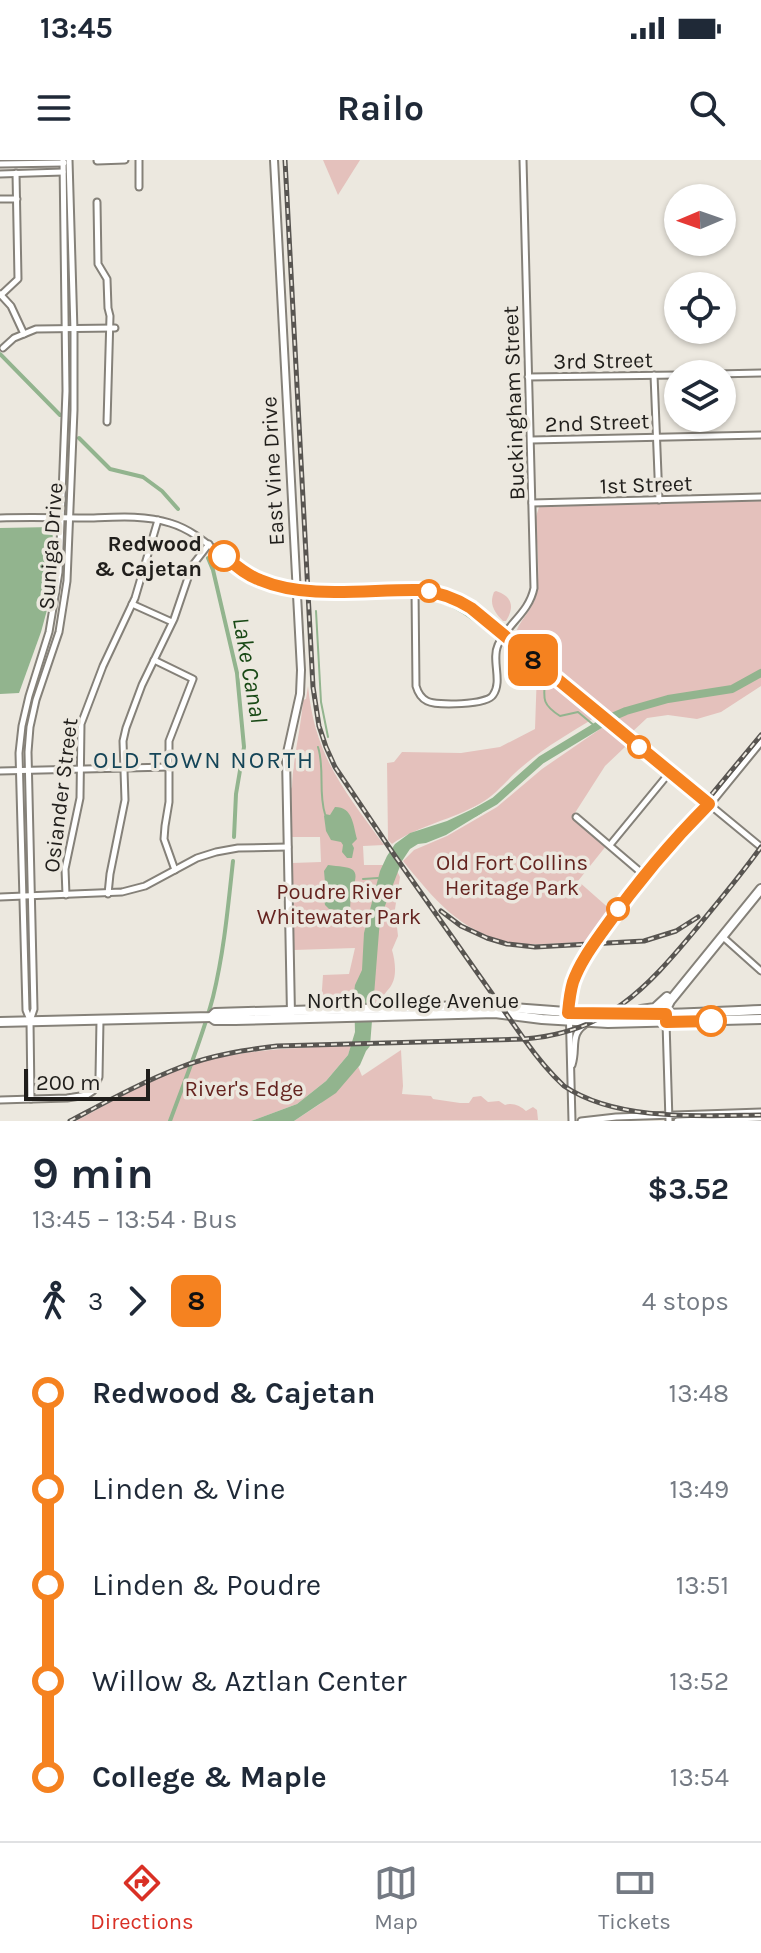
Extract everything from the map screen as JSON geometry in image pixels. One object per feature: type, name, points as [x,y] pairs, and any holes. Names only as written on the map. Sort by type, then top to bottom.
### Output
[{"type":"highway","points":[[666,1018],[668,1003],[761,889]]},
{"type":"highway","points":[[621,1015],[655,1008],[674,988],[682,985]]},
{"type":"highway","name":"North College Avenue","points":[[568,1017],[589,1022],[761,1010]]},
{"type":"highway","name":"North College Avenue","points":[[0,1022],[207,1017],[215,1020],[388,1012],[761,1019]]},
{"type":"main road","name":"East Vine Drive","points":[[274,160],[301,684],[286,757],[292,1015]]},
{"type":"street","points":[[97,161],[125,160]]},
{"type":"street","points":[[139,160],[139,187]]},
{"type":"street","name":"Buckingham Street","points":[[504,636],[528,606],[534,581],[523,160]]},
{"type":"street","points":[[0,164],[66,161]]},
{"type":"street","name":"Suniga Drive","points":[[30,1021],[34,1009],[27,770],[30,727],[59,632],[70,518],[74,410],[66,161]]},
{"type":"street","points":[[0,174],[66,172]]},
{"type":"street","points":[[16,173],[18,279],[1,294],[11,306],[24,334]]},
{"type":"street","points":[[0,199],[17,199]]},
{"type":"street","points":[[97,202],[98,264],[107,279],[113,328],[107,422]]},
{"type":"street","points":[[3,348],[14,338],[36,329],[113,328]]},
{"type":"street","name":"Suniga Drive","points":[[30,1021],[26,1010],[19,771],[22,726],[49,632],[55,599],[70,329]]},
{"type":"street","points":[[736,374],[761,373]]},
{"type":"street","points":[[654,375],[659,500]]},
{"type":"street","name":"3rd Street","points":[[528,377],[664,375]]},
{"type":"street","name":"2nd Street","points":[[531,440],[761,435]]},
{"type":"street","name":"1st Street","points":[[532,503],[761,497]]},
{"type":"street","points":[[0,518],[121,517],[158,520],[183,528],[233,564],[275,586],[297,590],[415,590],[436,592],[457,599],[761,847]]},
{"type":"street","name":"Osiander Street","points":[[66,895],[65,869],[80,798],[81,724],[103,666],[132,604],[158,520]]},
{"type":"street","points":[[108,894],[125,800],[124,734],[142,685],[172,622],[192,566],[209,544]]},
{"type":"street","points":[[415,590],[416,686],[425,700],[434,703],[480,702],[491,698],[496,688],[496,649],[504,636]]},
{"type":"street","points":[[132,604],[172,622]]},
{"type":"street","points":[[154,660],[193,679],[170,736],[169,802],[164,839],[175,870]]},
{"type":"street","points":[[572,1121],[568,1017],[572,985],[583,960],[644,875],[761,742]]},
{"type":"street","points":[[0,771],[169,767]]},
{"type":"street","points":[[610,845],[670,772]]},
{"type":"street","points":[[576,817],[644,875]]},
{"type":"street","points":[[0,897],[122,892],[145,886],[197,858],[228,849],[288,847]]},
{"type":"street","points":[[722,937],[761,971]]},
{"type":"street","points":[[666,1018],[669,1118]]},
{"type":"street","points":[[0,1100],[67,1098],[93,1091],[100,1067],[100,1020]]},
{"type":"street","points":[[30,1021],[31,1099]]},
{"type":"street","points":[[570,1070],[575,1057],[576,1034],[589,1022]]},
{"type":"street","points":[[581,1121],[761,1112]]},
{"type":"street","points":[[677,1121],[761,1118]]},
{"type":"green space","points":[[323,160],[360,160],[338,195]]},
{"type":"green space","points":[[761,501],[761,686],[721,712],[697,719],[668,715],[647,718],[631,733],[515,636],[536,596],[536,517],[539,507]]},
{"type":"green space","points":[[496,591],[509,599],[510,611],[506,621],[493,608]]},
{"type":"green space","points":[[537,671],[594,718],[540,753],[481,803],[392,844],[388,840],[387,763],[394,762],[402,752],[461,753],[500,747],[535,729]]},
{"type":"green space","name":"Poudre River Whitewater Park","points":[[308,686],[317,733],[334,772],[384,845],[363,846],[364,865],[390,865],[400,877],[395,909],[398,936],[392,950],[395,976],[383,1002],[321,1004],[323,975],[349,974],[355,948],[294,950],[292,863],[321,862],[320,837],[291,837],[290,790],[303,700],[306,699]]},
{"type":"green space","name":"Old Fort Collins Heritage Park","points":[[603,727],[625,747],[605,766],[573,816],[606,846],[578,881],[612,911],[590,942],[529,944],[492,937],[449,912],[403,861],[414,850],[447,836],[497,807],[542,769]]},
{"type":"green space","name":"River's Edge","points":[[351,1046],[348,1055],[326,1081],[297,1104],[251,1121],[76,1121],[158,1077],[210,1059],[280,1049]]},
{"type":"green space","points":[[401,1050],[402,1094],[431,1096],[433,1099],[460,1103],[469,1103],[473,1097],[481,1096],[488,1102],[513,1104],[526,1111],[533,1107],[537,1110],[538,1120],[294,1121],[320,1104],[357,1064],[362,1076]]},
{"type":"shaded area","points":[[53,527],[51,589],[41,632],[19,693],[0,694],[0,528]]},
{"type":"shaded area","points":[[479,806],[482,813],[446,835],[418,844],[402,861],[380,919],[370,1046],[360,1065],[336,1093],[294,1121],[251,1121],[297,1104],[326,1081],[348,1055],[355,1032],[354,993],[362,970],[364,933],[380,871],[395,844],[410,833]]},
{"type":"shaded area","points":[[335,807],[349,813],[353,823],[357,839],[352,844],[352,858],[347,858],[342,852],[341,842],[331,840],[326,831],[324,816],[330,815]]},
{"type":"shaded area","points":[[328,865],[355,872],[350,909],[347,911],[329,909],[325,905],[324,871]]},
{"type":"waterway","name":"Lake Canal","points":[[0,354],[60,415]]},
{"type":"waterway","name":"Lake Canal","points":[[79,438],[110,469],[143,477],[162,491],[178,509]]},
{"type":"waterway","name":"Lake Canal","points":[[208,558],[237,673],[244,747],[236,794],[234,837]]},
{"type":"waterway","points":[[430,599],[457,609],[496,638]]},
{"type":"waterway","points":[[316,611],[321,702],[328,737]]},
{"type":"waterway","points":[[506,647],[542,676],[545,681],[545,702],[550,709],[560,716],[578,712],[596,727]]},
{"type":"waterway","points":[[474,813],[495,801],[541,760],[612,717],[668,699],[732,689],[761,673]]},
{"type":"waterway","points":[[318,747],[325,814]]},
{"type":"waterway","name":"Lake Canal","points":[[170,1121],[213,997],[223,946],[233,861]]},
{"type":"waterway","points":[[363,879],[378,878]]},
{"type":"railway","points":[[285,160],[313,687],[319,726],[335,767],[524,1039],[564,1086],[585,1097],[632,1111],[761,1115]]},
{"type":"railway","points":[[712,794],[761,735]]},
{"type":"railway","points":[[70,1121],[124,1092],[181,1067],[241,1051],[277,1046],[524,1039],[578,1028],[622,1004],[660,971],[761,847]]},
{"type":"railway","points":[[441,911],[461,926],[487,938],[535,947],[644,941],[676,931],[698,917]]},
{"type":"bus line","name":"8","points":[[224,556],[257,579],[275,586],[309,591],[419,590],[457,599],[709,804],[671,842],[593,945],[574,980],[568,1013],[666,1014],[666,1022],[711,1021]]},
{"type":"place","name":"Redwood & Cajetan","points":[[224,556]]},
{"type":"district","name":"OLD TOWN NORTH","points":[[204,760]]}]
